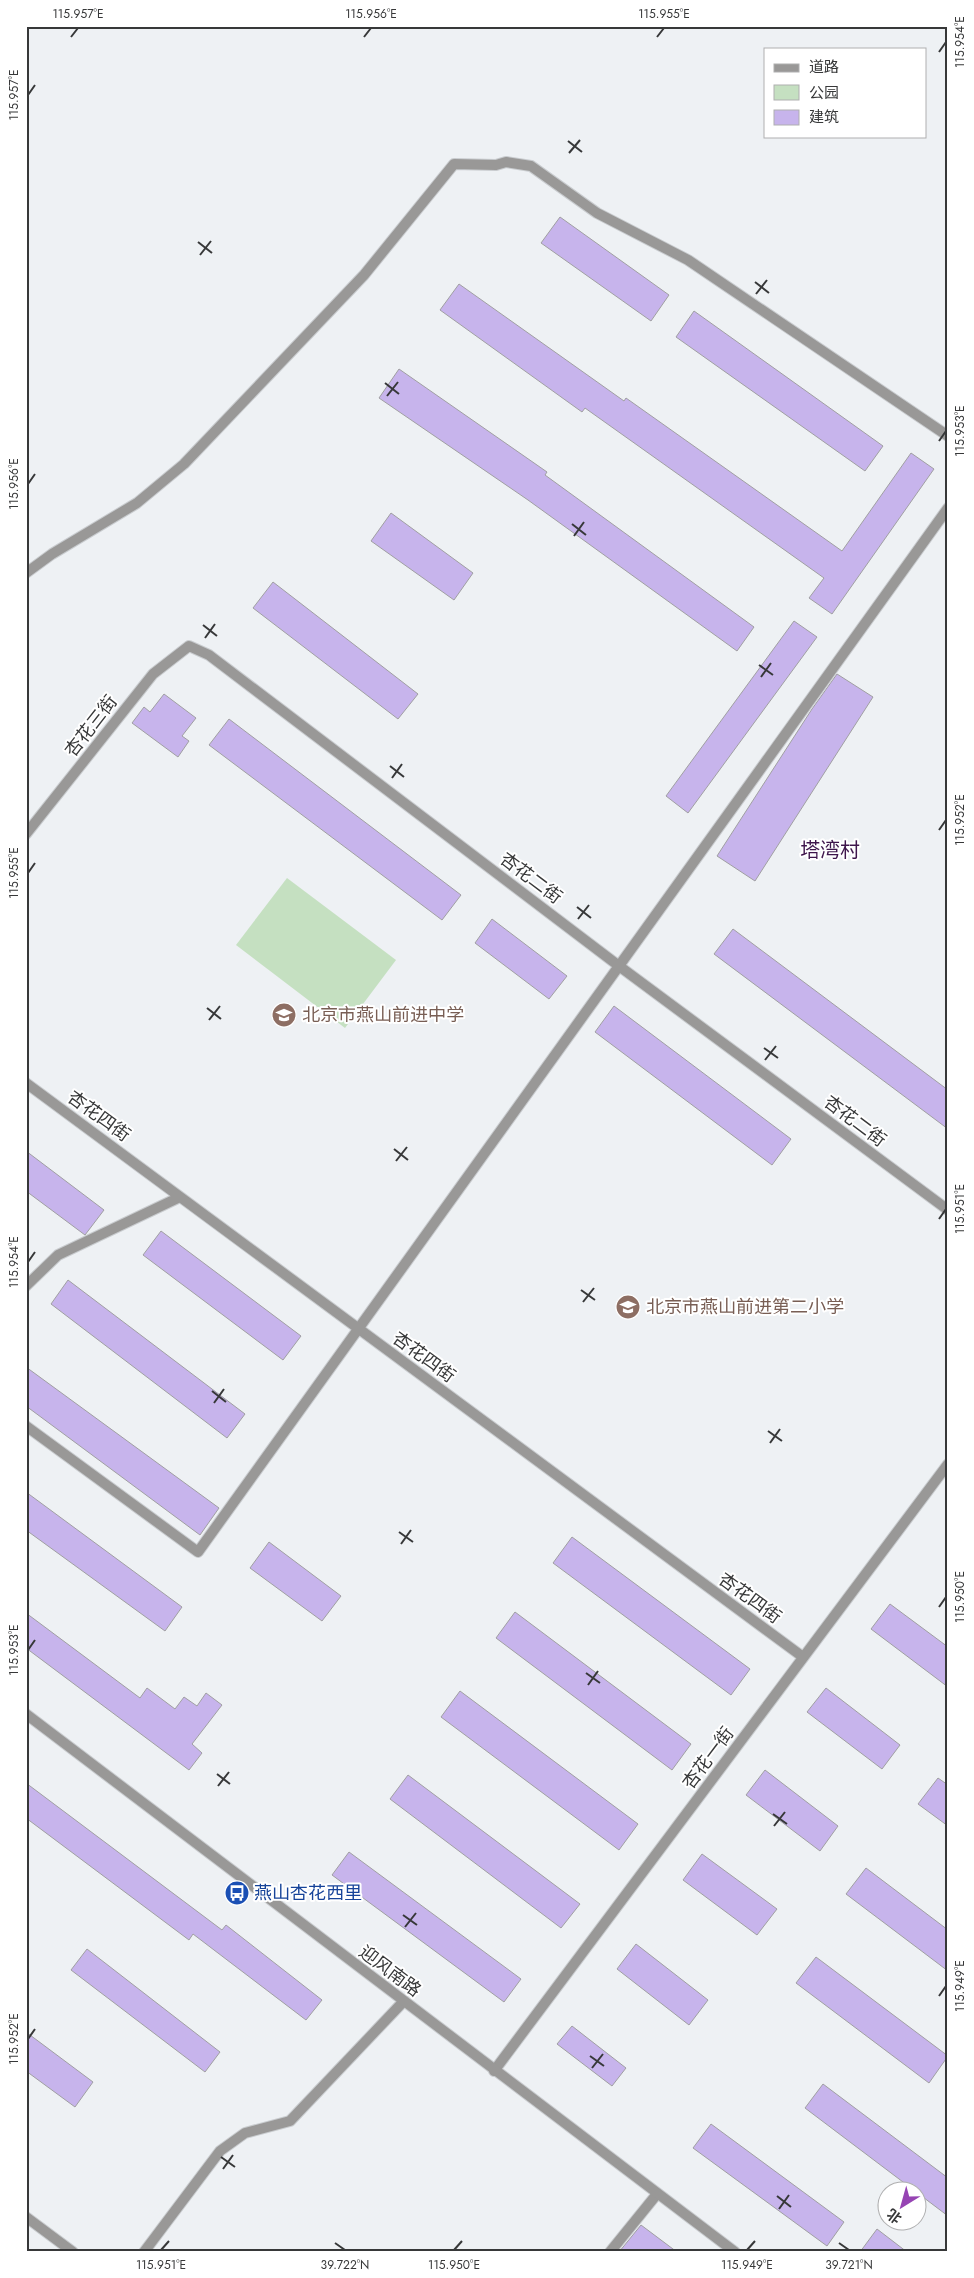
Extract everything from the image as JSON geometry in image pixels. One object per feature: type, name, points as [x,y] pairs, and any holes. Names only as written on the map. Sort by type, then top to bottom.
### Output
[{"type":"street","points":[[26,573],[52,554],[138,503],[184,464],[364,275],[454,164],[496,165],[506,162],[531,166],[597,213],[688,260],[948,436]]},
{"type":"street","points":[[26,1426],[198,1552],[948,508]]},
{"type":"street","name":"杏花二街","points":[[189,646],[209,655],[619,966],[948,1210]]},
{"type":"street","name":"杏花三街","points":[[26,834],[153,674],[189,646]]},
{"type":"street","name":"杏花四街","points":[[26,1083],[803,1657]]},
{"type":"street","points":[[26,1286],[58,1255],[180,1197]]},
{"type":"street","name":"杏花一街","points":[[494,2071],[948,1464]]},
{"type":"street","name":"迎风南路","points":[[26,1714],[403,2002],[735,2252]]},
{"type":"street","points":[[144,2252],[220,2151],[244,2134],[290,2121],[403,2002]]},
{"type":"street","points":[[610,2252],[657,2194]]},
{"type":"street","points":[[26,2217],[73,2252]]},
{"type":"green space","points":[[287,878],[396,960],[345,1028],[236,945]]},
{"type":"building","points":[[560,217],[669,295],[651,321],[541,243]]},
{"type":"building","points":[[459,284],[624,401],[626,398],[842,551],[911,453],[934,469],[832,614],[809,598],[824,578],[585,408],[582,412],[440,310]]},
{"type":"building","points":[[694,311],[883,446],[865,471],[676,337]]},
{"type":"building","points":[[399,369],[547,472],[545,475],[754,627],[737,651],[528,500],[379,398]]},
{"type":"building","points":[[391,513],[473,573],[454,600],[371,541]]},
{"type":"building","points":[[273,582],[418,694],[398,719],[253,608]]},
{"type":"building","points":[[794,621],[817,637],[688,813],[666,796]]},
{"type":"building","points":[[837,674],[873,697],[755,881],[717,856],[812,709]]},
{"type":"building","points":[[164,694],[196,718],[182,736],[189,741],[178,757],[132,723],[144,707],[150,712]]},
{"type":"building","points":[[229,719],[461,895],[442,920],[209,745]]},
{"type":"building","points":[[492,919],[567,976],[549,999],[475,943]]},
{"type":"building","points":[[733,929],[948,1090],[948,1129],[714,954]]},
{"type":"building","points":[[614,1006],[791,1139],[772,1165],[595,1032]]},
{"type":"building","points":[[26,1151],[104,1210],[85,1235],[26,1191]]},
{"type":"building","points":[[161,1231],[301,1336],[283,1360],[143,1255]]},
{"type":"building","points":[[68,1280],[245,1414],[227,1438],[51,1304]]},
{"type":"building","points":[[26,1367],[219,1508],[200,1535],[26,1406]]},
{"type":"building","points":[[26,1492],[182,1607],[165,1631],[26,1530]]},
{"type":"building","points":[[572,1537],[750,1669],[731,1695],[553,1563]]},
{"type":"building","points":[[269,1542],[341,1596],[322,1621],[250,1568]]},
{"type":"building","points":[[890,1604],[948,1647],[948,1687],[871,1629]]},
{"type":"building","points":[[515,1612],[691,1744],[672,1770],[496,1638]]},
{"type":"building","points":[[26,1613],[140,1698],[147,1688],[175,1709],[184,1697],[197,1706],[206,1693],[222,1705],[192,1744],[202,1753],[189,1770],[26,1648]]},
{"type":"building","points":[[826,1688],[900,1745],[882,1769],[807,1712]]},
{"type":"building","points":[[460,1691],[638,1824],[619,1850],[441,1717]]},
{"type":"building","points":[[765,1770],[838,1826],[820,1851],[746,1795]]},
{"type":"building","points":[[408,1775],[580,1904],[561,1928],[390,1799]]},
{"type":"building","points":[[938,1778],[948,1785],[948,1826],[918,1804]]},
{"type":"building","points":[[26,1783],[222,1930],[226,1925],[322,2000],[306,2020],[193,1934],[189,1940],[26,1818]]},
{"type":"building","points":[[349,1852],[521,1979],[504,2002],[332,1875]]},
{"type":"building","points":[[702,1854],[777,1909],[757,1935],[683,1880]]},
{"type":"building","points":[[866,1868],[948,1930],[948,1971],[846,1894]]},
{"type":"building","points":[[636,1944],[708,2000],[689,2025],[617,1969]]},
{"type":"building","points":[[87,1949],[220,2052],[205,2072],[71,1970]]},
{"type":"building","points":[[816,1957],[948,2056],[929,2083],[796,1983]]},
{"type":"building","points":[[572,2026],[626,2068],[612,2086],[557,2044]]},
{"type":"building","points":[[26,2032],[93,2082],[75,2107],[26,2071]]},
{"type":"building","points":[[823,2084],[948,2178],[948,2216],[926,2199],[926,2180],[900,2180],[805,2108]]},
{"type":"building","points":[[711,2124],[844,2222],[827,2246],[693,2148]]},
{"type":"building","points":[[641,2225],[677,2252],[619,2252]]},
{"type":"building","points":[[876,2230],[878,2230],[907,2252],[860,2252]]},
{"type":"place","name":"北京市燕山前进中学","points":[[284,1015]]},
{"type":"place","name":"北京市燕山前进第二小学","points":[[628,1307]]},
{"type":"place","name":"燕山杏花西里","points":[[237,1893]]},
{"type":"district","name":"塔湾村","points":[[830,850]]}]
